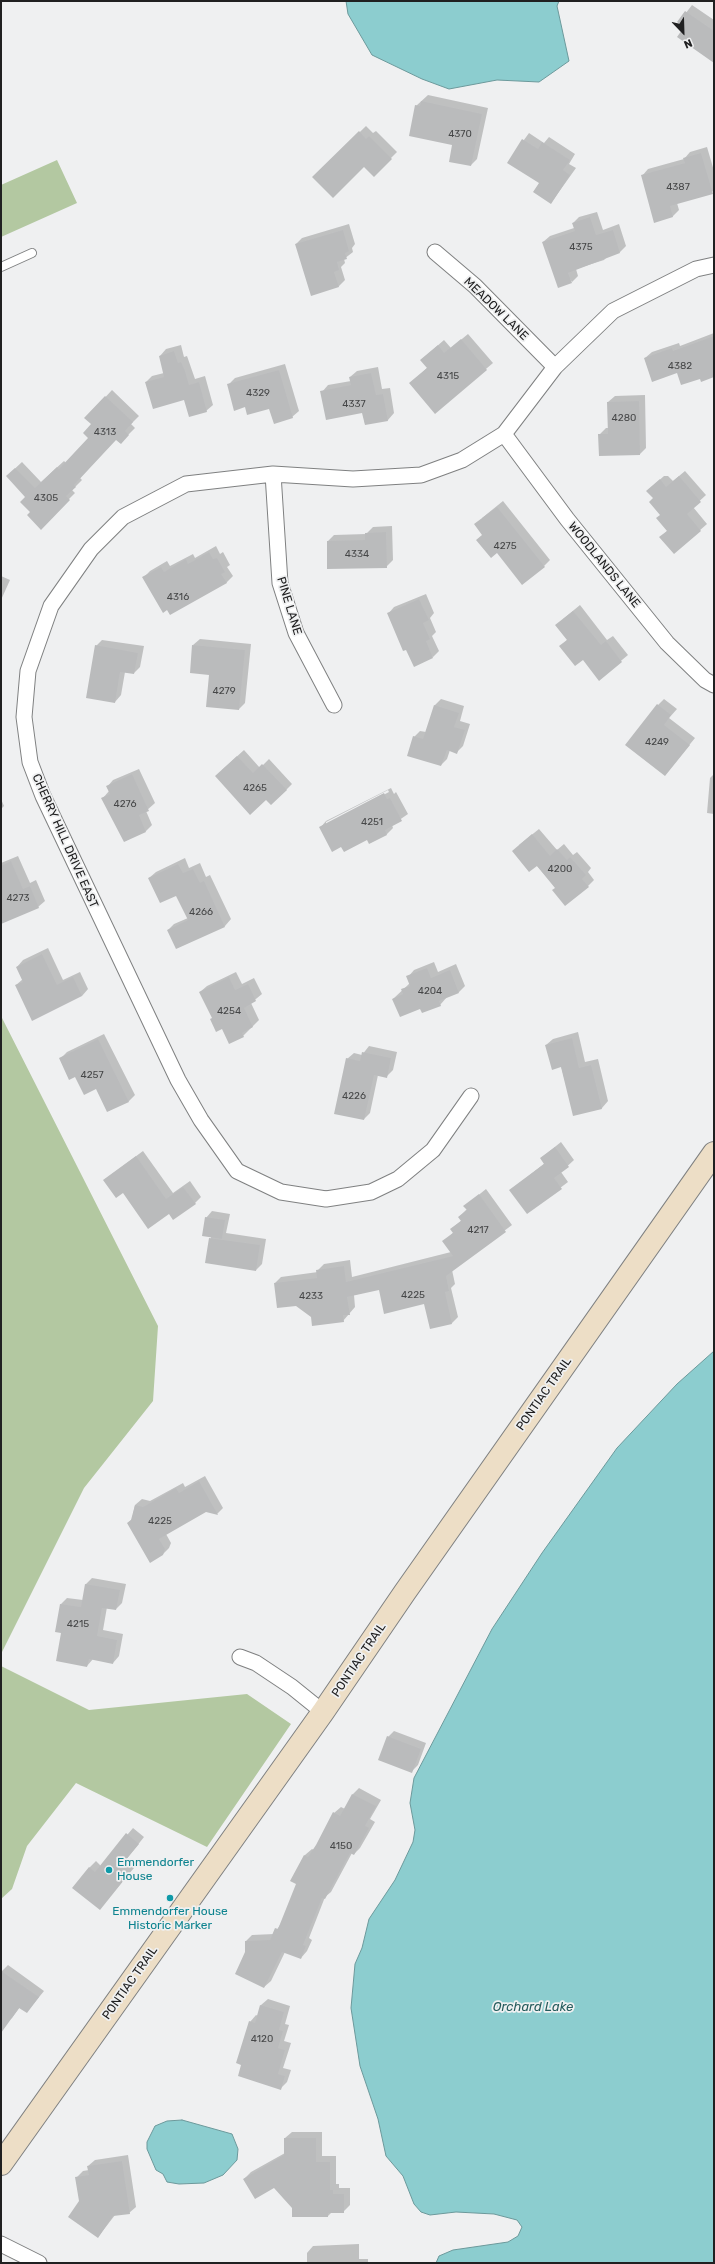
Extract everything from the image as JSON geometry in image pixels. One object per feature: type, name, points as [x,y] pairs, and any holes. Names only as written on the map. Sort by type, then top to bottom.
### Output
[{"type":"main road","name":"PONTIAC TRAIL","points":[[3,2158],[323,1712],[405,1592],[714,1153]]},
{"type":"street","name":"MEADOW LANE","points":[[435,252],[475,286],[555,367]]},
{"type":"street","name":"CHERRY HILL DRIVE EAST","points":[[471,1096],[433,1150],[398,1179],[371,1192],[326,1199],[281,1192],[237,1172],[201,1120],[178,1080],[51,816],[30,762],[24,717],[28,671],[51,606],[91,549],[124,517],[186,484],[273,474],[353,479],[422,475],[462,460],[504,434],[555,367],[613,311],[696,268],[714,265]]},
{"type":"street","name":"WOODLANDS LANE","points":[[504,434],[567,519],[667,643],[705,680],[714,685]]},
{"type":"street","name":"PINE LANE","points":[[273,474],[280,583],[296,633],[334,705]]},
{"type":"street","points":[[240,1657],[256,1663],[323,1712]]},
{"type":"street","points":[[1,2244],[39,2263]]},
{"type":"lane","points":[[1,267],[32,253]]},
{"type":"green space","points":[[57,160],[77,203],[1,237],[1,185]]},
{"type":"green space","points":[[1,1016],[158,1326],[153,1401],[84,1488],[1,1654]]},
{"type":"green space","points":[[1,1666],[89,1710],[247,1694],[291,1724],[207,1847],[76,1783],[27,1846],[12,1889],[1,1899]]},
{"type":"water","points":[[346,1],[559,1],[557,6],[569,61],[539,82],[497,80],[449,89],[422,79],[372,55],[348,14]]},
{"type":"water","name":"Orchard Lake","points":[[714,1351],[714,2263],[436,2263],[439,2256],[453,2250],[508,2242],[518,2236],[522,2227],[517,2220],[494,2214],[456,2212],[430,2215],[421,2212],[414,2204],[403,2176],[386,2156],[378,2119],[360,2066],[351,2008],[355,1964],[362,1948],[369,1919],[395,1880],[413,1842],[415,1830],[410,1803],[414,1778],[492,1629],[542,1553],[617,1448],[677,1384]]},
{"type":"water","points":[[182,2120],[232,2134],[238,2149],[237,2160],[223,2175],[204,2183],[179,2184],[167,2182],[163,2174],[156,2170],[147,2149],[147,2142],[155,2126],[167,2121]]},
{"type":"building","points":[[685,11],[714,31],[714,63],[677,37],[684,27],[677,22]]},
{"type":"building","points":[[421,101],[482,114],[471,166],[449,162],[452,145],[409,136],[415,105],[420,106]]},
{"type":"building","points":[[359,131],[366,139],[369,136],[392,159],[374,177],[364,167],[333,198],[312,177]]},
{"type":"building","points":[[522,139],[538,149],[542,142],[570,160],[563,170],[570,175],[551,204],[533,192],[539,183],[507,163]]},
{"type":"building","points":[[701,153],[713,194],[670,206],[673,217],[654,223],[641,175],[685,163],[683,158]]},
{"type":"building","points":[[590,217],[596,235],[613,230],[620,253],[568,273],[572,283],[558,288],[542,242],[575,231],[572,223]]},
{"type":"building","points":[[343,230],[349,251],[345,253],[347,259],[337,262],[339,270],[334,272],[339,287],[311,296],[295,244]]},
{"type":"building","points":[[714,336],[714,377],[701,382],[700,379],[681,385],[677,373],[652,382],[644,358],[672,348],[673,351]]},
{"type":"building","points":[[461,339],[487,370],[435,414],[409,383],[427,368],[420,360],[438,345],[444,353]]},
{"type":"building","points":[[174,351],[178,363],[181,362],[185,371],[189,385],[199,382],[207,412],[189,417],[184,400],[153,409],[145,382],[164,377],[159,356]]},
{"type":"building","points":[[279,370],[293,418],[274,424],[269,409],[247,415],[245,407],[234,411],[227,384]]},
{"type":"building","points":[[371,373],[376,395],[383,394],[388,421],[365,425],[362,413],[326,420],[320,391],[351,385],[349,377]]},
{"type":"building","points":[[105,396],[133,422],[125,431],[129,435],[121,444],[116,440],[74,485],[76,487],[66,496],[70,500],[41,530],[27,515],[30,512],[20,502],[25,497],[6,476],[15,468],[35,488],[57,467],[59,469],[88,438],[83,433],[91,424],[84,418]]},
{"type":"building","points":[[639,401],[640,455],[599,456],[598,434],[608,434],[607,402]]},
{"type":"building","points":[[679,476],[701,502],[687,514],[701,531],[674,554],[659,537],[667,531],[656,518],[660,515],[649,502],[653,498],[646,491],[660,479],[666,487]]},
{"type":"building","points":[[497,507],[545,567],[522,585],[497,553],[491,558],[476,540],[482,535],[474,524]]},
{"type":"building","points":[[386,532],[387,568],[327,569],[327,541],[365,540],[365,533]]},
{"type":"building","points":[[209,552],[213,559],[217,558],[225,572],[221,574],[227,583],[170,615],[167,610],[163,613],[142,577],[161,567],[164,572],[186,559],[188,564]]},
{"type":"building","points":[[419,599],[429,620],[423,623],[430,639],[426,641],[433,658],[414,667],[406,650],[403,651],[387,613]]},
{"type":"building","points":[[573,611],[601,645],[606,641],[622,662],[599,681],[583,660],[575,666],[559,646],[567,640],[555,625]]},
{"type":"building","points":[[95,645],[138,653],[134,674],[120,672],[115,703],[86,698]]},
{"type":"building","points":[[192,645],[245,650],[239,710],[206,707],[209,675],[190,673]]},
{"type":"building","points":[[657,704],[671,715],[664,725],[690,745],[665,776],[625,745]]},
{"type":"building","points":[[434,705],[459,713],[454,727],[465,730],[457,754],[447,750],[441,766],[407,756],[413,736],[423,739]]},
{"type":"building","points":[[237,756],[253,773],[262,764],[287,790],[271,805],[266,800],[250,815],[215,776]]},
{"type":"building","points":[[132,774],[149,811],[139,815],[146,832],[124,842],[101,798],[110,794],[106,786]]},
{"type":"building","points":[[384,793],[387,799],[390,798],[402,821],[385,830],[387,835],[369,844],[367,840],[344,852],[341,847],[332,852],[319,827]]},
{"type":"building","points":[[532,834],[550,856],[557,849],[567,860],[570,857],[586,875],[582,879],[589,887],[565,906],[552,890],[555,888],[537,866],[529,872],[512,851]]},
{"type":"building","points":[[11,861],[23,889],[30,886],[39,908],[1,924],[1,866]]},
{"type":"building","points":[[178,864],[183,873],[193,869],[200,883],[204,881],[225,927],[176,949],[167,930],[188,920],[176,896],[160,903],[148,878]]},
{"type":"building","points":[[42,954],[57,985],[73,977],[82,996],[32,1021],[15,985],[23,982],[16,967]]},
{"type":"building","points":[[427,968],[431,978],[450,970],[459,993],[439,1001],[441,1006],[422,1013],[420,1009],[400,1017],[392,999],[403,994],[401,989],[410,986],[406,976]]},
{"type":"building","points":[[229,977],[235,990],[248,984],[256,1001],[244,1008],[253,1027],[242,1033],[244,1037],[229,1044],[222,1029],[216,1032],[210,1019],[212,1018],[199,992]]},
{"type":"building","points":[[572,1038],[579,1068],[591,1065],[602,1109],[573,1116],[561,1067],[552,1070],[545,1045]]},
{"type":"building","points":[[98,1039],[129,1102],[107,1112],[96,1089],[84,1095],[75,1077],[69,1080],[59,1058]]},
{"type":"building","points":[[362,1052],[391,1058],[387,1078],[374,1075],[364,1120],[334,1114],[346,1058],[360,1061]]},
{"type":"building","points":[[555,1147],[569,1167],[554,1178],[562,1189],[527,1214],[509,1190],[544,1164],[540,1158]]},
{"type":"building","points":[[136,1156],[166,1199],[183,1187],[196,1204],[173,1220],[169,1214],[148,1229],[123,1193],[116,1198],[103,1180]]},
{"type":"building","points":[[479,1194],[506,1232],[446,1276],[449,1291],[445,1292],[452,1324],[430,1329],[424,1304],[384,1314],[379,1290],[347,1297],[350,1315],[343,1315],[344,1322],[312,1326],[311,1317],[296,1306],[277,1308],[274,1283],[317,1278],[316,1270],[344,1266],[346,1282],[453,1256],[442,1241],[453,1233],[450,1229],[461,1221],[458,1217],[467,1210],[463,1206]]},
{"type":"building","points":[[205,1217],[225,1220],[222,1239],[202,1236]]},
{"type":"building","points":[[209,1238],[260,1245],[256,1271],[205,1263]]},
{"type":"building","points":[[199,1481],[218,1515],[206,1512],[159,1539],[165,1549],[163,1555],[150,1563],[127,1523],[131,1520],[135,1505],[143,1507],[176,1488],[179,1493]]},
{"type":"building","points":[[85,1584],[120,1590],[116,1610],[102,1608],[97,1636],[117,1640],[113,1664],[89,1659],[87,1667],[56,1661],[61,1633],[55,1632],[60,1604],[81,1607]]},
{"type":"building","points":[[387,1736],[421,1749],[412,1773],[378,1760]]},
{"type":"building","points":[[352,1794],[376,1806],[365,1826],[369,1828],[354,1855],[350,1853],[325,1899],[322,1898],[303,1945],[306,1946],[301,1959],[282,1952],[264,1988],[235,1974],[245,1952],[245,1941],[270,1940],[275,1928],[278,1929],[296,1884],[290,1881],[304,1855],[308,1857],[333,1812],[340,1816]]},
{"type":"building","name":"Emmendorfer House","points":[[126,1833],[139,1844],[119,1868],[128,1875],[100,1910],[72,1888],[89,1867],[95,1872]]},
{"type":"building","points":[[1,1971],[39,1997],[27,2013],[19,2008],[1,2033]]},
{"type":"building","points":[[260,2005],[284,2012],[279,2030],[283,2031],[278,2048],[285,2050],[278,2074],[285,2076],[281,2090],[238,2076],[241,2065],[236,2063],[249,2021],[255,2023]]},
{"type":"building","points":[[284,2138],[316,2138],[316,2162],[330,2162],[330,2190],[333,2190],[333,2194],[344,2194],[344,2213],[328,2213],[328,2217],[292,2217],[292,2208],[274,2188],[255,2199],[243,2179],[284,2155]]},
{"type":"building","points":[[122,2161],[130,2214],[113,2216],[98,2238],[68,2217],[79,2201],[75,2177],[89,2175],[87,2166]]},
{"type":"place","name":"Emmendorfer House","points":[[109,1870]]},
{"type":"place","name":"Emmendorfer House Historic Marker","points":[[170,1898]]}]
